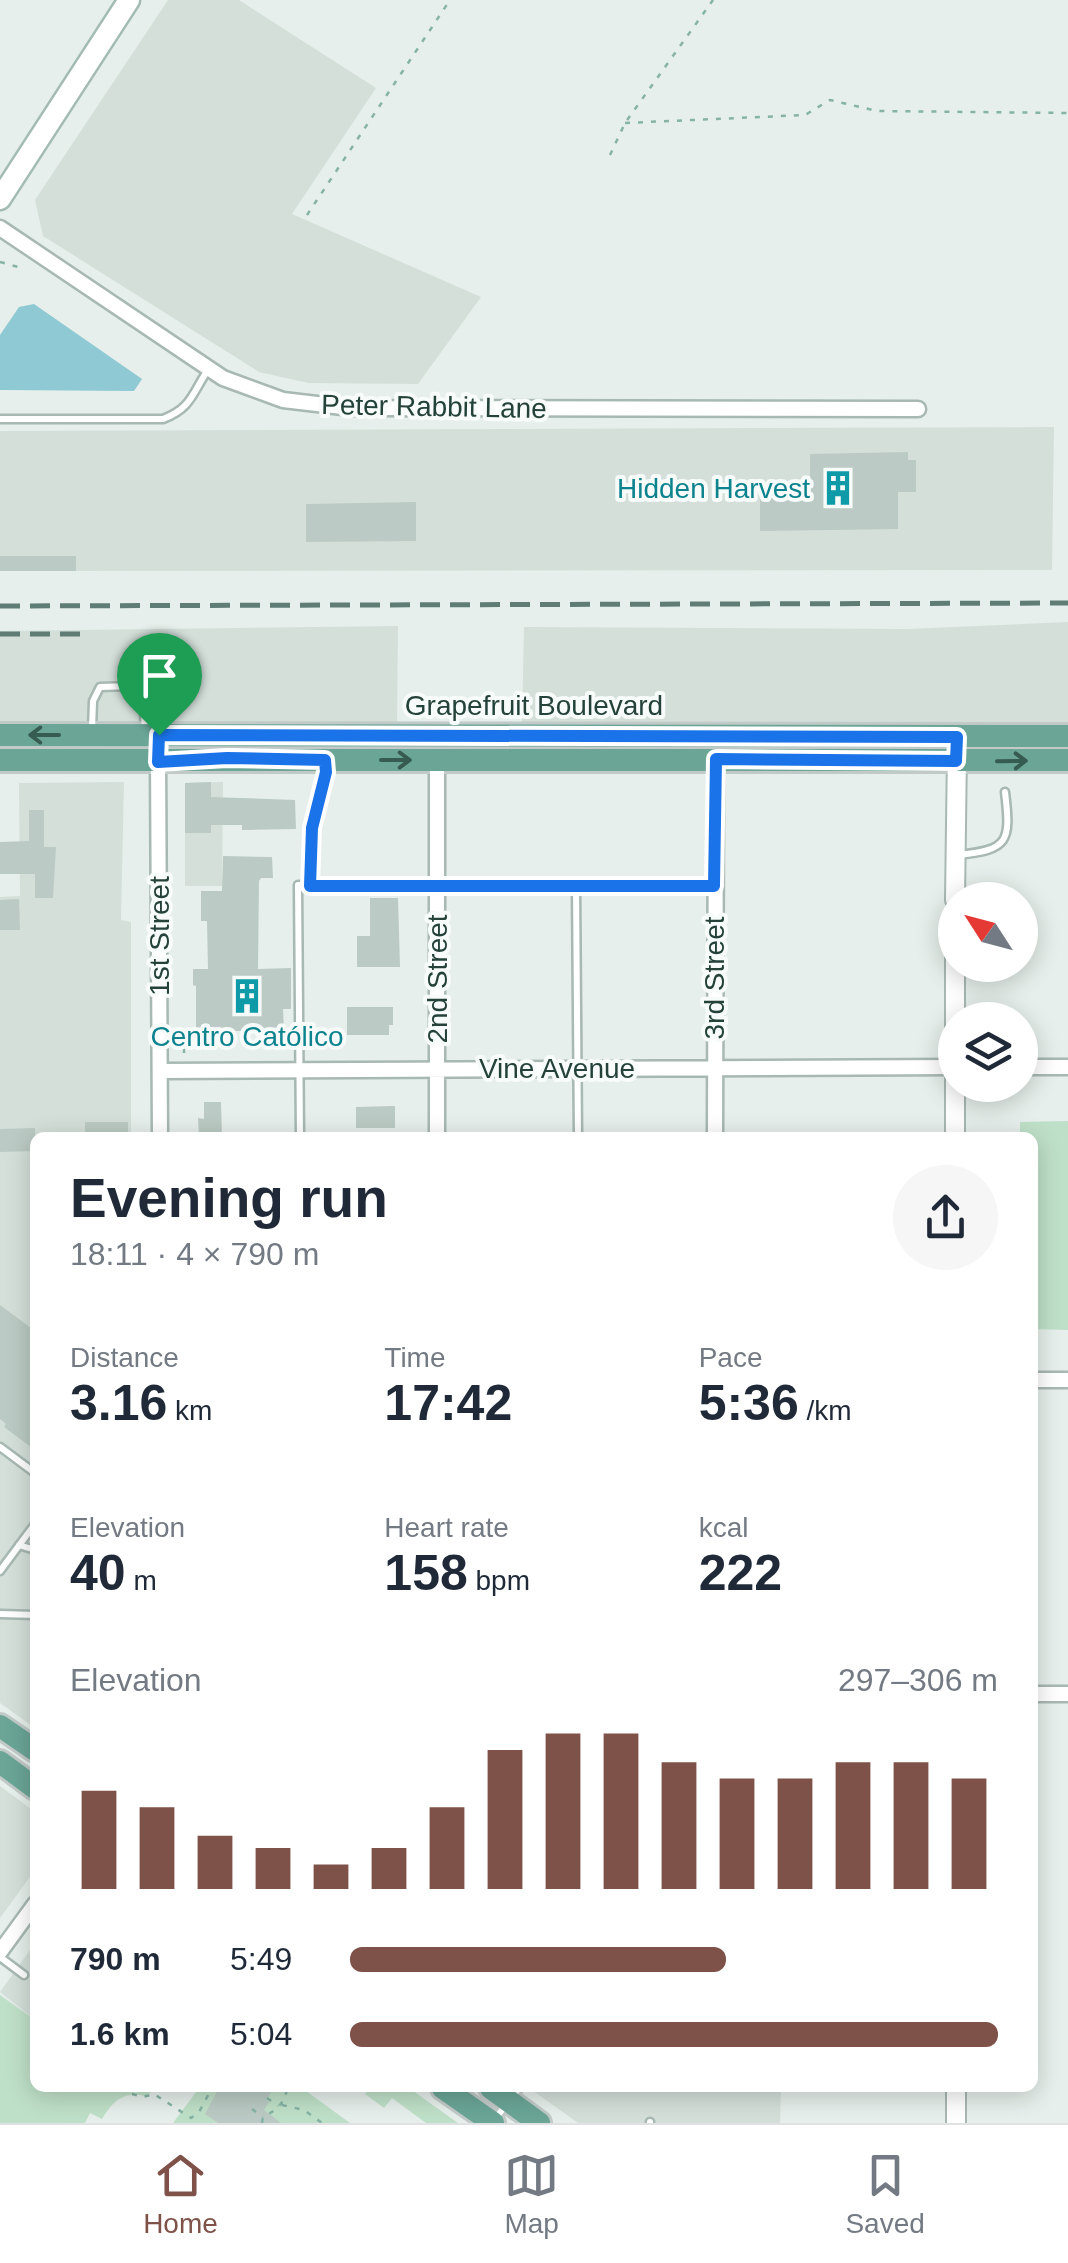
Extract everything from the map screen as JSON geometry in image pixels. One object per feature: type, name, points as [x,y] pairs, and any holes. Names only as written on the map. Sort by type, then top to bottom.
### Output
[{"type":"main road","points":[[0,199],[129,0]]},
{"type":"main road","name":"Grapefruit Boulevard","points":[[0,735],[1068,736]]},
{"type":"main road","name":"Grapefruit Boulevard","points":[[0,760],[1068,760]]},
{"type":"main road","points":[[0,1726],[30,1747]]},
{"type":"main road","points":[[0,1762],[30,1784]]},
{"type":"main road","points":[[449,2092],[492,2123]]},
{"type":"main road","points":[[506,2092],[540,2123]]},
{"type":"street","name":"Peter Rabbit Lane","points":[[0,228],[209,370],[264,396],[303,404],[351,408],[918,409]]},
{"type":"street","name":"1st Street","points":[[152,735],[158,762],[160,1132]]},
{"type":"street","points":[[956,882],[957,737]]},
{"type":"street","name":"3rd Street","points":[[715,1132],[716,759]]},
{"type":"street","name":"2nd Street","points":[[437,760],[437,1132]]},
{"type":"street","points":[[1038,1067],[1068,1067]]},
{"type":"street","name":"Vine Avenue","points":[[160,1070],[938,1068]]},
{"type":"street","points":[[954,1102],[955,1132]]},
{"type":"street","points":[[1038,1380],[1068,1380]]},
{"type":"street","points":[[1038,1694],[1068,1694]]},
{"type":"street","points":[[0,1954],[30,1911]]},
{"type":"street","points":[[956,2092],[956,2123]]},
{"type":"lane","points":[[0,418],[163,419],[179,413],[190,402],[209,370]]},
{"type":"lane","points":[[92,735],[92,701],[100,686],[131,686],[143,694],[152,735]]},
{"type":"lane","points":[[310,886],[312,828],[326,772],[325,760]]},
{"type":"lane","points":[[956,856],[990,852],[1001,846],[1010,830],[1005,792]]},
{"type":"lane","points":[[300,1132],[298,886],[714,886]]},
{"type":"lane","points":[[576,886],[578,1132]]},
{"type":"lane","points":[[0,1446],[30,1469]]},
{"type":"lane","points":[[0,1571],[30,1531]]},
{"type":"lane","points":[[19,1545],[30,1548]]},
{"type":"lane","points":[[0,1614],[30,1615]]},
{"type":"lane","points":[[0,1954],[24,1975]]},
{"type":"lane","points":[[492,2123],[506,2092]]},
{"type":"path","points":[[307,215],[450,0]]},
{"type":"path","points":[[610,155],[624,122],[713,0]]},
{"type":"path","points":[[624,122],[805,115],[830,100],[877,111],[1068,113]]},
{"type":"path","points":[[0,262],[22,268]]},
{"type":"path","points":[[132,2094],[154,2094],[192,2121],[210,2092]]},
{"type":"path","points":[[262,2123],[263,2116],[279,2106],[286,2092]]},
{"type":"path","points":[[267,2098],[279,2106],[313,2115],[322,2123]]},
{"type":"path","points":[[252,2109],[263,2116]]},
{"type":"path","points":[[312,2123],[313,2115]]},
{"type":"shaded area","points":[[168,0],[239,0],[376,88],[292,214],[481,297],[418,384],[308,383],[259,372],[43,236],[35,200]]},
{"type":"shaded area","points":[[1054,427],[1052,570],[0,571],[0,431]]},
{"type":"shaded area","points":[[1068,622],[1068,723],[910,727],[522,726],[524,627],[907,629]]},
{"type":"shaded area","points":[[398,626],[397,727],[0,722],[0,631]]},
{"type":"shaded area","points":[[124,782],[121,920],[131,922],[131,1132],[30,1132],[30,1724],[0,1703],[0,897],[20,896],[19,783]]},
{"type":"shaded area","points":[[223,782],[222,886],[185,886],[185,783]]},
{"type":"shaded area","points":[[0,1786],[30,1808],[30,1877],[0,1918]]},
{"type":"shaded area","points":[[30,1950],[30,2016],[0,1992]]},
{"type":"shaded area","points":[[535,2092],[781,2092],[780,2123],[578,2123]]},
{"type":"green space","points":[[1068,1121],[1068,1330],[1038,1329],[1038,1132],[1020,1132],[1020,1122]]},
{"type":"green space","points":[[0,1995],[30,2016],[30,2092],[151,2092],[145,2096],[125,2096],[102,2119],[90,2113],[85,2123],[0,2123]]},
{"type":"green space","points":[[196,2092],[307,2092],[350,2123],[173,2123]]},
{"type":"green space","points":[[415,2092],[458,2123],[426,2123],[392,2098],[384,2108],[365,2094]]},
{"type":"water","points":[[34,304],[142,379],[134,391],[0,390],[0,335],[19,307]]},
{"type":"building","name":"Hidden Harvest","points":[[908,452],[908,460],[916,460],[916,492],[898,492],[898,529],[760,531],[760,484],[810,483],[810,454]]},
{"type":"building","points":[[416,502],[416,541],[306,542],[306,504]]},
{"type":"building","points":[[0,556],[76,556],[76,571],[0,571]]},
{"type":"building","points":[[211,782],[211,797],[295,800],[296,829],[242,830],[242,825],[211,825],[211,833],[185,833],[185,783]]},
{"type":"building","points":[[29,810],[44,810],[44,847],[56,847],[53,898],[35,898],[35,874],[0,874],[0,842],[29,841]]},
{"type":"building","points":[[223,856],[272,857],[273,878],[259,881],[258,969],[291,968],[291,1009],[283,1009],[284,1031],[196,1031],[193,969],[208,969],[207,921],[201,921],[201,891],[222,891]]},
{"type":"building","points":[[370,898],[398,898],[400,967],[357,967],[357,936],[370,936]]},
{"type":"building","points":[[19,899],[20,930],[0,930],[0,900]]},
{"type":"building","points":[[347,1007],[393,1007],[389,1035],[347,1035]]},
{"type":"building","points":[[204,1102],[221,1102],[222,1132],[199,1132],[198,1118],[204,1119]]},
{"type":"building","points":[[395,1106],[395,1128],[356,1128],[356,1107]]},
{"type":"building","points":[[85,1122],[128,1122],[128,1132],[85,1132]]},
{"type":"building","points":[[35,1128],[35,1132],[30,1132],[30,1151],[0,1152],[0,1129]]},
{"type":"building","points":[[0,1305],[30,1327],[30,1446],[4,1427],[6,1424],[0,1419]]},
{"type":"building","points":[[217,2092],[271,2092],[264,2110],[281,2123],[218,2123],[205,2114]]},
{"type":"railway","points":[[0,606],[1068,603]]},
{"type":"railway","points":[[0,634],[86,634]]},
{"type":"place","name":"Hidden Harvest","points":[[838,488]]},
{"type":"place","name":"Centro Católico","points":[[247,996]]},
{"type":"route","points":[[159,735],[957,737],[956,761],[716,759],[714,886],[310,886],[312,828],[326,772],[325,760],[227,758],[158,762],[159,735]]}]
